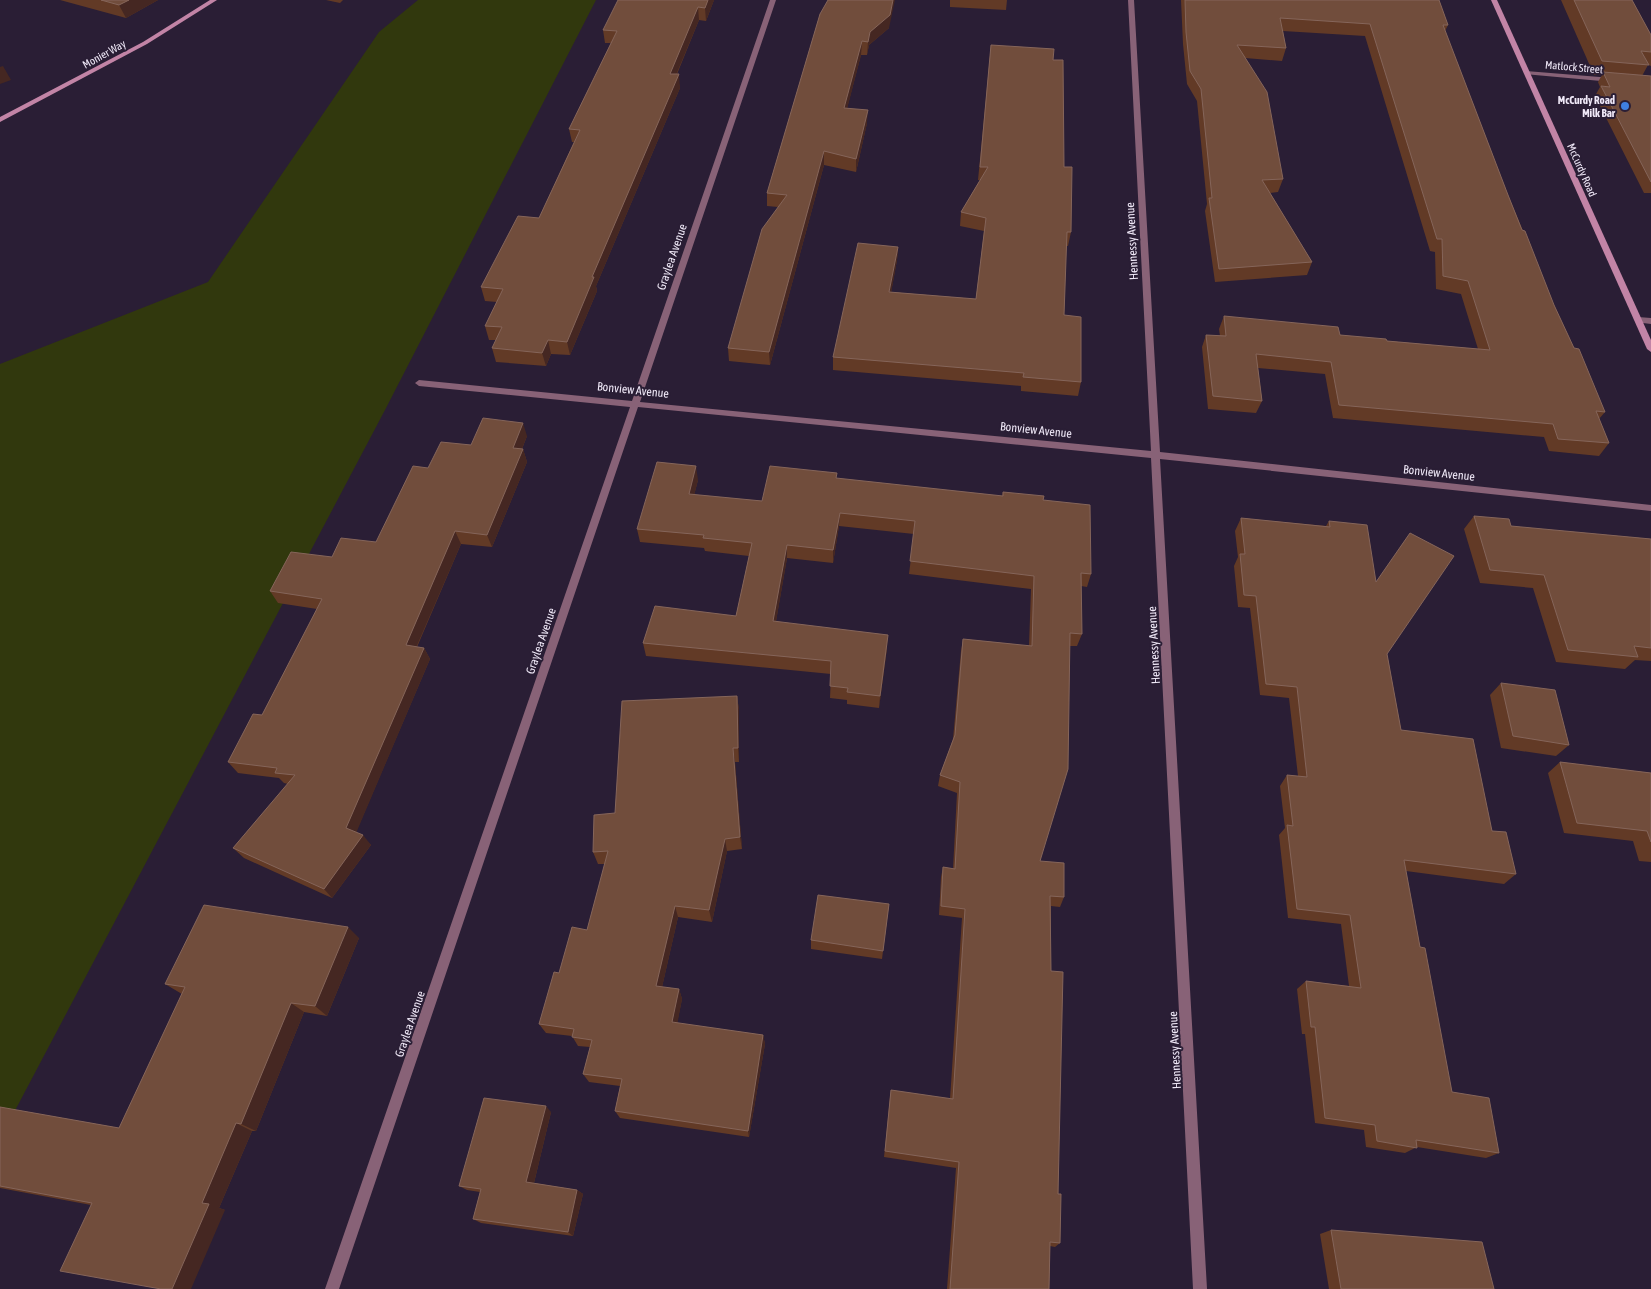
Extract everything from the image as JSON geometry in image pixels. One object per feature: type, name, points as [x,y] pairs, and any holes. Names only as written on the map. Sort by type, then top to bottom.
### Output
[{"type":"main road","name":"Monier Way","points":[[0,120],[136,47],[214,0]]},
{"type":"main road","name":"McCurdy Road","points":[[1494,0],[1651,349]]},
{"type":"street","name":"Graylea Avenue","points":[[332,1289],[773,0]]},
{"type":"street","name":"Hennessy Avenue","points":[[1131,0],[1200,1289]]},
{"type":"street","name":"Matlock Street","points":[[1526,73],[1624,81]]},
{"type":"street","points":[[1638,320],[1651,321]]},
{"type":"street","name":"Bonview Avenue","points":[[419,383],[1156,455],[1651,508]]},
{"type":"green space","points":[[418,0],[596,0],[385,410],[0,1139],[0,364],[208,282],[379,32]]},
{"type":"building","points":[[101,0],[129,0],[119,5]]},
{"type":"building","points":[[618,0],[708,0],[705,8],[698,7],[670,74],[679,74],[592,277],[594,277],[567,342],[548,340],[542,353],[492,348],[502,327],[485,326],[503,289],[481,287],[518,216],[539,218],[580,130],[569,129],[617,31],[603,30]]},
{"type":"building","points":[[828,0],[893,0],[890,15],[870,32],[868,42],[862,41],[844,108],[868,110],[856,159],[824,151],[769,352],[728,348],[762,229],[787,195],[767,193],[820,14]]},
{"type":"building","points":[[1185,0],[1439,0],[1448,25],[1443,25],[1522,230],[1525,231],[1554,305],[1574,348],[1579,349],[1605,412],[1596,411],[1609,443],[1558,439],[1553,424],[1339,405],[1331,362],[1256,354],[1262,401],[1213,396],[1206,335],[1226,336],[1224,316],[1338,327],[1340,335],[1490,350],[1468,281],[1443,276],[1442,239],[1437,239],[1370,24],[1280,18],[1286,48],[1237,45],[1267,92],[1283,179],[1262,180],[1312,262],[1219,269],[1209,198],[1212,198],[1201,89],[1190,71]]},
{"type":"building","points":[[1574,0],[1632,0],[1651,35],[1651,52],[1641,51],[1649,65],[1602,61]]},
{"type":"building","points":[[991,45],[1054,49],[1053,60],[1063,60],[1064,167],[1072,167],[1071,232],[1067,232],[1064,315],[1081,317],[1081,382],[1023,377],[1024,373],[833,357],[858,243],[898,247],[889,292],[976,299],[986,218],[961,212],[988,167],[980,167]]},
{"type":"building","points":[[1603,72],[1651,76],[1651,182],[1601,86],[1610,87]]},
{"type":"building","points":[[483,418],[523,423],[513,448],[523,449],[487,535],[455,531],[406,645],[424,648],[346,828],[363,835],[324,889],[233,848],[295,775],[275,773],[277,768],[228,762],[253,714],[262,715],[322,599],[270,591],[291,552],[332,557],[341,538],[376,542],[413,466],[428,468],[441,442],[471,445]]},
{"type":"building","points":[[657,462],[696,466],[689,494],[762,501],[770,466],[837,473],[836,478],[1003,496],[1003,492],[1044,496],[1043,500],[1090,505],[1091,574],[1081,573],[1082,634],[1070,633],[1068,769],[1040,861],[1064,863],[1064,897],[1050,896],[1051,971],[1063,972],[1058,1194],[1061,1194],[1060,1243],[1050,1242],[1049,1289],[950,1289],[959,1162],[885,1151],[891,1090],[953,1099],[965,909],[941,906],[943,867],[955,869],[960,782],[940,775],[955,735],[963,639],[1032,646],[1034,576],[910,561],[915,521],[840,513],[833,550],[787,545],[773,621],[888,635],[880,696],[847,692],[848,688],[830,686],[831,661],[643,643],[655,606],[736,616],[752,543],[703,538],[704,535],[637,529]]},
{"type":"building","points":[[1474,516],[1509,519],[1511,526],[1651,539],[1651,648],[1634,646],[1638,657],[1568,650],[1544,575],[1490,570]]},
{"type":"building","points":[[1241,518],[1330,527],[1329,521],[1367,525],[1376,582],[1410,533],[1454,556],[1387,654],[1401,730],[1473,739],[1492,831],[1506,832],[1516,874],[1404,860],[1420,947],[1425,948],[1452,1092],[1489,1098],[1499,1153],[1416,1140],[1417,1148],[1377,1141],[1375,1125],[1325,1118],[1315,1027],[1311,1027],[1306,981],[1361,988],[1350,915],[1297,909],[1287,825],[1293,826],[1287,775],[1307,777],[1297,687],[1266,684],[1256,596],[1244,595],[1240,554],[1245,554]]},
{"type":"building","points":[[1501,683],[1555,690],[1569,745],[1513,736]]},
{"type":"building","points":[[737,696],[738,748],[733,748],[740,837],[725,839],[709,910],[675,906],[656,986],[679,989],[672,1022],[763,1035],[748,1131],[615,1111],[622,1079],[583,1074],[592,1040],[572,1037],[574,1029],[539,1024],[554,972],[559,973],[572,927],[587,930],[608,851],[593,852],[594,815],[615,813],[622,701]]},
{"type":"building","points":[[1560,762],[1651,773],[1651,842],[1647,831],[1577,823]]},
{"type":"building","points":[[818,895],[889,904],[883,951],[811,940]]},
{"type":"building","points":[[204,905],[348,927],[315,1006],[291,1003],[241,1124],[236,1123],[202,1203],[209,1204],[172,1289],[161,1289],[60,1271],[92,1203],[0,1186],[0,1107],[119,1128],[185,987],[165,984]]},
{"type":"building","points":[[484,1098],[546,1106],[526,1182],[577,1190],[568,1232],[473,1219],[481,1189],[459,1186]]},
{"type":"building","points":[[1331,1230],[1482,1242],[1494,1289],[1341,1289]]},
{"type":"place","name":"McCurdy Road Milk Bar","points":[[1625,106]]}]
